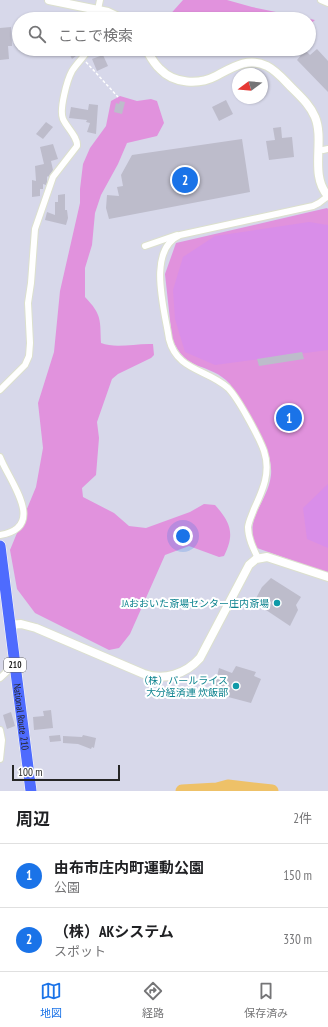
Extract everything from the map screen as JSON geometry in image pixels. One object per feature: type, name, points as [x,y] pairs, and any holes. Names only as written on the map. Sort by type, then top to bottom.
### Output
[{"type":"highway","name":"National Route 210","points":[[0,546],[30,787]]},
{"type":"street","points":[[49,0],[108,12]]},
{"type":"street","points":[[98,10],[100,0]]},
{"type":"street","points":[[320,0],[328,3]]},
{"type":"street","points":[[0,390],[25,365],[30,356],[28,303],[35,229],[53,177],[77,146],[77,141],[64,121],[62,114],[64,97],[72,72],[84,56]]},
{"type":"street","points":[[145,246],[184,234],[313,206],[328,196],[320,180],[318,133],[315,116],[308,105],[272,69],[257,63],[246,63],[233,66],[209,79],[186,82],[163,72],[151,56]]},
{"type":"street","points":[[184,234],[175,237],[168,246],[160,268],[169,339],[172,349],[181,361],[219,381],[230,390],[262,447],[266,461],[266,478],[248,525],[249,536],[258,558]]},
{"type":"street","points":[[0,457],[18,491],[24,511],[22,520],[18,527],[11,533],[0,535]]},
{"type":"street","points":[[10,625],[21,624],[36,628],[144,674],[156,678],[166,677],[188,668],[200,658],[249,565],[258,558],[267,557],[328,577]]},
{"type":"street","points":[[0,678],[15,664]]},
{"type":"street","points":[[0,730],[2,740],[0,759]]},
{"type":"path","points":[[85,61],[118,98]]},
{"type":"shaded area","points":[[183,0],[227,0],[276,12],[172,12]]},
{"type":"shaded area","points":[[120,96],[137,101],[151,99],[157,101],[164,123],[157,136],[127,143],[118,164],[101,195],[95,213],[92,245],[85,268],[85,297],[95,308],[99,318],[101,343],[113,346],[153,344],[154,355],[151,358],[118,374],[112,379],[97,422],[99,438],[96,475],[82,488],[83,497],[114,513],[129,526],[146,528],[190,512],[204,504],[215,505],[228,523],[230,535],[224,556],[219,557],[189,546],[165,555],[130,634],[119,648],[109,650],[35,613],[17,589],[10,550],[36,487],[43,448],[38,403],[54,352],[60,291],[80,203],[83,164],[90,148],[106,126],[111,101]]},
{"type":"shaded area","points":[[327,208],[328,573],[257,548],[253,538],[252,528],[257,511],[269,485],[271,475],[271,464],[266,447],[230,384],[214,372],[191,362],[184,357],[178,349],[172,338],[165,274],[176,243]]},
{"type":"shaded area","points":[[309,222],[328,225],[328,350],[215,365],[185,352],[175,319],[173,290],[183,257],[215,236]]},
{"type":"shaded area","points":[[328,484],[328,548],[307,539],[303,508]]},
{"type":"building","points":[[11,27],[12,46],[8,46],[9,59],[0,60],[0,28]]},
{"type":"building","points":[[317,49],[328,61],[328,92],[297,60],[300,56],[316,56]]},
{"type":"building","points":[[103,56],[108,66],[97,71],[92,59]]},
{"type":"building","points":[[226,100],[233,114],[219,121],[212,107]]},
{"type":"building","points":[[120,101],[125,102],[122,114],[114,112],[116,103],[119,104]]},
{"type":"building","points":[[89,104],[98,105],[96,134],[87,132],[90,123],[86,122],[87,120],[69,118],[71,107],[88,110]]},
{"type":"building","points":[[46,122],[53,127],[43,139],[36,134]]},
{"type":"building","points":[[281,127],[282,138],[292,137],[294,157],[269,160],[266,141],[275,140],[273,128]]},
{"type":"building","points":[[242,139],[250,192],[109,219],[106,208],[107,195],[119,196],[117,187],[123,186],[121,175],[132,155]]},
{"type":"building","points":[[53,144],[58,159],[51,161],[53,170],[48,177],[47,176],[46,185],[43,184],[43,189],[40,189],[40,196],[32,197],[32,180],[36,181],[35,166],[44,164],[40,147]]},
{"type":"building","points":[[65,194],[65,210],[67,210],[68,218],[66,225],[45,220],[47,212],[55,215],[55,202],[58,202],[58,195]]},
{"type":"building","points":[[302,352],[304,359],[259,366],[257,359]]},
{"type":"building","name":"JAおおいた斎場センター庄内斎場","points":[[271,578],[301,597],[296,605],[298,610],[290,626],[254,602],[262,587]]},
{"type":"building","name":"（株）パールライス 大分経済連 炊飯部","points":[[236,666],[256,672],[254,676],[261,679],[251,703],[213,693],[219,668],[232,673]]},
{"type":"building","points":[[51,710],[53,728],[34,730],[33,717],[44,716],[43,711]]},
{"type":"building","points":[[11,712],[15,726],[7,729],[3,715]]},
{"type":"building","points":[[60,735],[61,741],[50,742],[49,736]]},
{"type":"building","points":[[83,735],[96,738],[94,748],[92,747],[91,749],[78,744],[63,743],[63,736],[82,737]]},
{"type":"waterway","points":[[182,791],[217,789],[228,786],[272,791]]},
{"type":"place","name":"（株）AKシステム","points":[[185,180]]},
{"type":"place","name":"由布市庄内町運動公園","points":[[289,418]]},
{"type":"place","name":"JAおおいた斎場センター庄内斎場","points":[[277,603]]},
{"type":"place","name":"（株）パールライス 大分経済連 炊飯部","points":[[236,686]]}]
